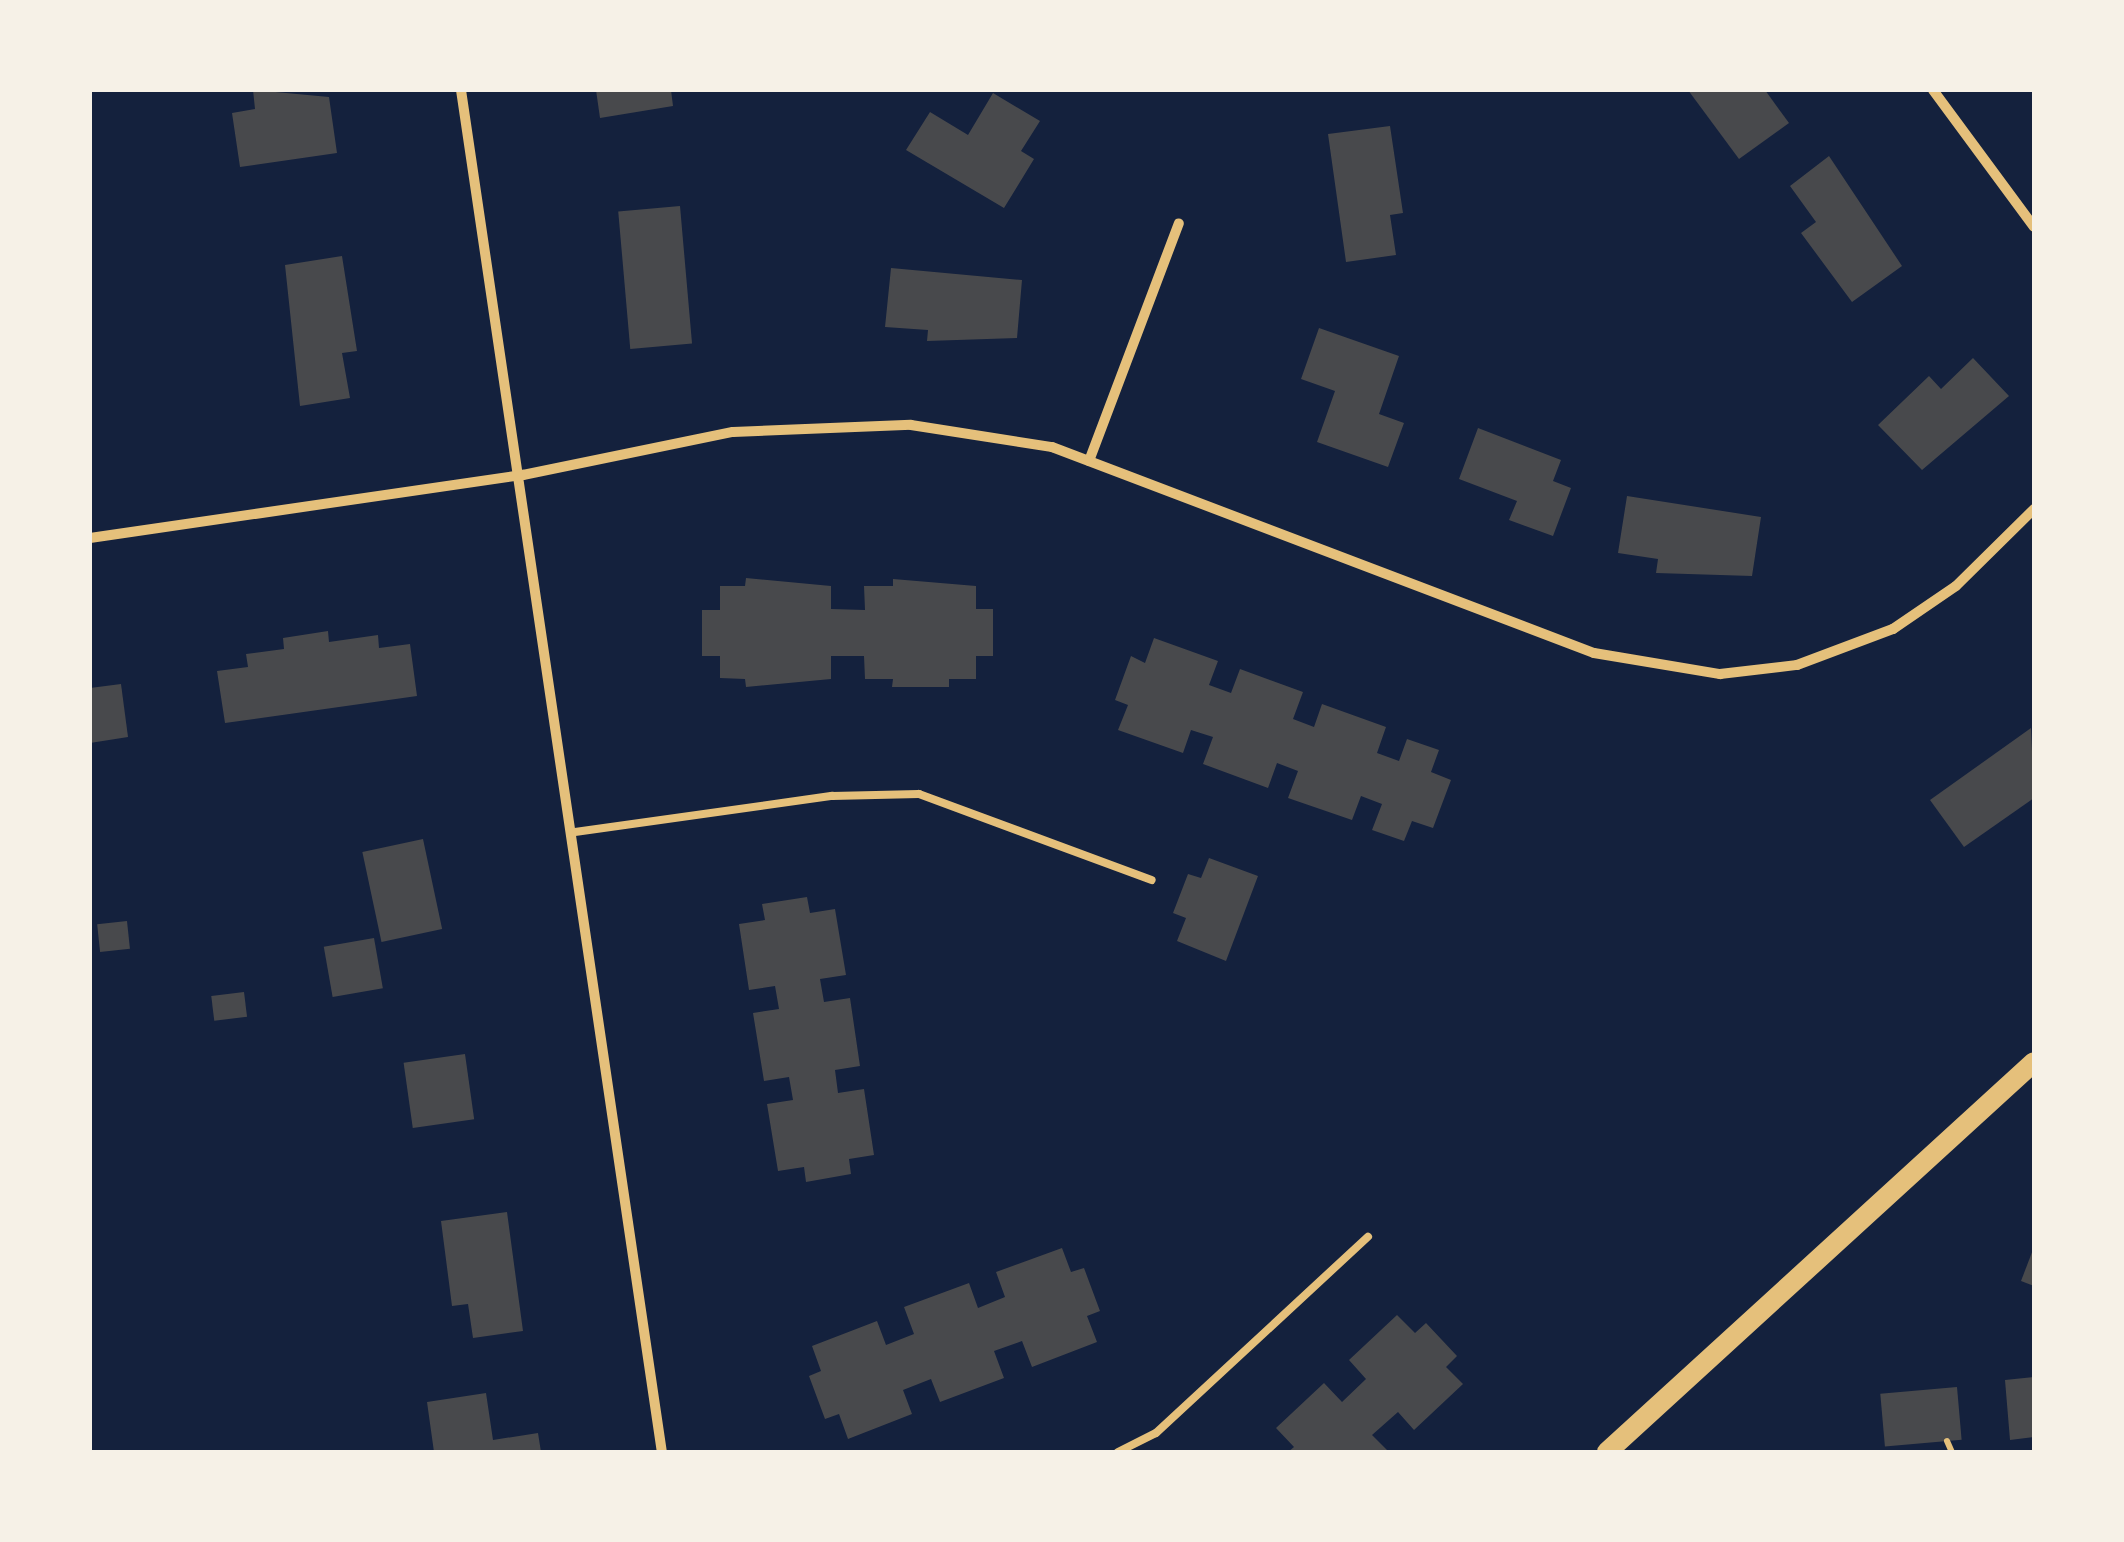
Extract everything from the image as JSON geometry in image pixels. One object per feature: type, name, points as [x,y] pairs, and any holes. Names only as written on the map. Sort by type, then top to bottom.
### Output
[{"type":"main road","points":[[1607,1452],[2034,1062]]},
{"type":"street","points":[[462,90],[523,475],[662,1452]]},
{"type":"street","points":[[1932,90],[2034,227]]},
{"type":"street","points":[[1089,462],[1178,223]]},
{"type":"street","points":[[90,538],[523,475],[812,424],[940,427],[1089,462],[1594,652],[1701,673],[1797,665],[1893,629],[1956,586],[2034,509]]},
{"type":"lane","points":[[574,832],[832,796],[918,794],[1152,880]]},
{"type":"lane","points":[[1118,1452],[1156,1433],[1368,1236]]},
{"type":"path","points":[[1947,1441],[1952,1452]]},
{"type":"building","points":[[253,90],[329,97],[337,153],[240,167],[232,113],[255,109]]},
{"type":"building","points":[[596,90],[671,90],[673,106],[600,118]]},
{"type":"building","points":[[1688,90],[1765,90],[1789,123],[1739,159]]},
{"type":"building","points":[[993,93],[1040,121],[1021,151],[1034,159],[1004,208],[906,150],[930,112],[968,135]]},
{"type":"building","points":[[1390,126],[1403,213],[1390,215],[1396,255],[1346,262],[1328,134]]},
{"type":"building","points":[[1829,156],[1902,266],[1852,302],[1801,233],[1816,222],[1790,186]]},
{"type":"building","points":[[680,206],[692,343],[630,349],[618,211]]},
{"type":"building","points":[[342,256],[357,351],[342,353],[350,398],[300,406],[285,265]]},
{"type":"building","points":[[891,268],[1022,280],[1017,338],[927,341],[928,330],[885,327]]},
{"type":"building","points":[[1319,328],[1399,356],[1379,414],[1404,423],[1388,467],[1317,442],[1335,391],[1301,379]]},
{"type":"building","points":[[1973,358],[2009,396],[1922,470],[1878,425],[1929,376],[1941,389]]},
{"type":"building","points":[[1478,428],[1561,460],[1553,481],[1571,488],[1553,536],[1509,520],[1517,501],[1459,479]]},
{"type":"building","points":[[1627,496],[1761,517],[1752,576],[1656,573],[1658,559],[1618,553]]},
{"type":"building","points":[[746,578],[831,586],[831,609],[865,610],[864,586],[893,586],[893,579],[976,586],[976,609],[993,609],[993,656],[976,656],[976,679],[949,679],[949,687],[892,687],[893,679],[865,679],[864,656],[831,656],[831,679],[746,687],[745,679],[720,678],[720,656],[702,656],[702,610],[720,610],[720,586],[745,586]]},
{"type":"building","points":[[328,631],[329,642],[378,635],[379,648],[410,644],[417,696],[225,723],[217,671],[248,667],[246,654],[284,649],[283,638]]},
{"type":"building","points":[[1154,638],[1218,661],[1209,685],[1231,693],[1240,669],[1303,692],[1293,719],[1314,727],[1322,704],[1386,727],[1377,753],[1399,761],[1407,739],[1439,750],[1431,772],[1451,780],[1433,828],[1412,821],[1404,841],[1372,830],[1382,804],[1361,796],[1352,820],[1288,798],[1298,771],[1277,763],[1268,788],[1203,764],[1213,737],[1191,730],[1183,753],[1118,730],[1128,705],[1115,700],[1131,656],[1145,663]]},
{"type":"building","points":[[121,684],[128,737],[90,743],[90,688]]},
{"type":"building","points":[[2031,728],[2034,798],[1964,847],[1930,800]]},
{"type":"building","points":[[423,839],[442,929],[381,942],[362,852]]},
{"type":"building","points":[[1209,858],[1258,876],[1226,961],[1177,941],[1186,918],[1173,913],[1188,874],[1201,878]]},
{"type":"building","points":[[807,897],[810,913],[835,909],[846,975],[820,979],[824,1002],[850,998],[860,1066],[835,1070],[838,1093],[864,1089],[874,1155],[849,1159],[851,1174],[806,1182],[804,1167],[778,1171],[767,1104],[793,1100],[789,1077],[764,1081],[753,1013],[779,1009],[775,986],[749,990],[739,924],[765,920],[762,904]]},
{"type":"building","points":[[127,921],[130,949],[100,952],[97,924]]},
{"type":"building","points":[[374,938],[383,988],[333,997],[324,947]]},
{"type":"building","points":[[244,992],[247,1017],[214,1021],[211,996]]},
{"type":"building","points":[[465,1054],[474,1119],[413,1128],[404,1063]]},
{"type":"building","points":[[507,1212],[523,1331],[473,1338],[468,1304],[452,1306],[441,1221]]},
{"type":"building","points":[[2034,1247],[2034,1286],[2021,1281]]},
{"type":"building","points":[[1062,1248],[1071,1272],[1084,1268],[1100,1311],[1087,1316],[1097,1342],[1032,1367],[1022,1341],[994,1351],[1004,1378],[940,1402],[931,1379],[903,1390],[912,1414],[848,1439],[839,1414],[825,1419],[809,1376],[821,1371],[812,1346],[877,1321],[886,1345],[914,1334],[904,1307],[969,1283],[978,1308],[1005,1297],[996,1272]]},
{"type":"building","points":[[1397,1315],[1415,1333],[1426,1323],[1457,1356],[1446,1367],[1463,1384],[1414,1430],[1398,1412],[1372,1435],[1389,1452],[1288,1452],[1294,1447],[1276,1428],[1324,1383],[1342,1402],[1366,1379],[1349,1360]]},
{"type":"building","points":[[2034,1377],[2034,1437],[2010,1440],[2005,1380]]},
{"type":"building","points":[[1957,1387],[1962,1440],[1885,1447],[1880,1394]]},
{"type":"building","points":[[486,1393],[493,1440],[538,1433],[541,1452],[434,1452],[427,1402]]}]
